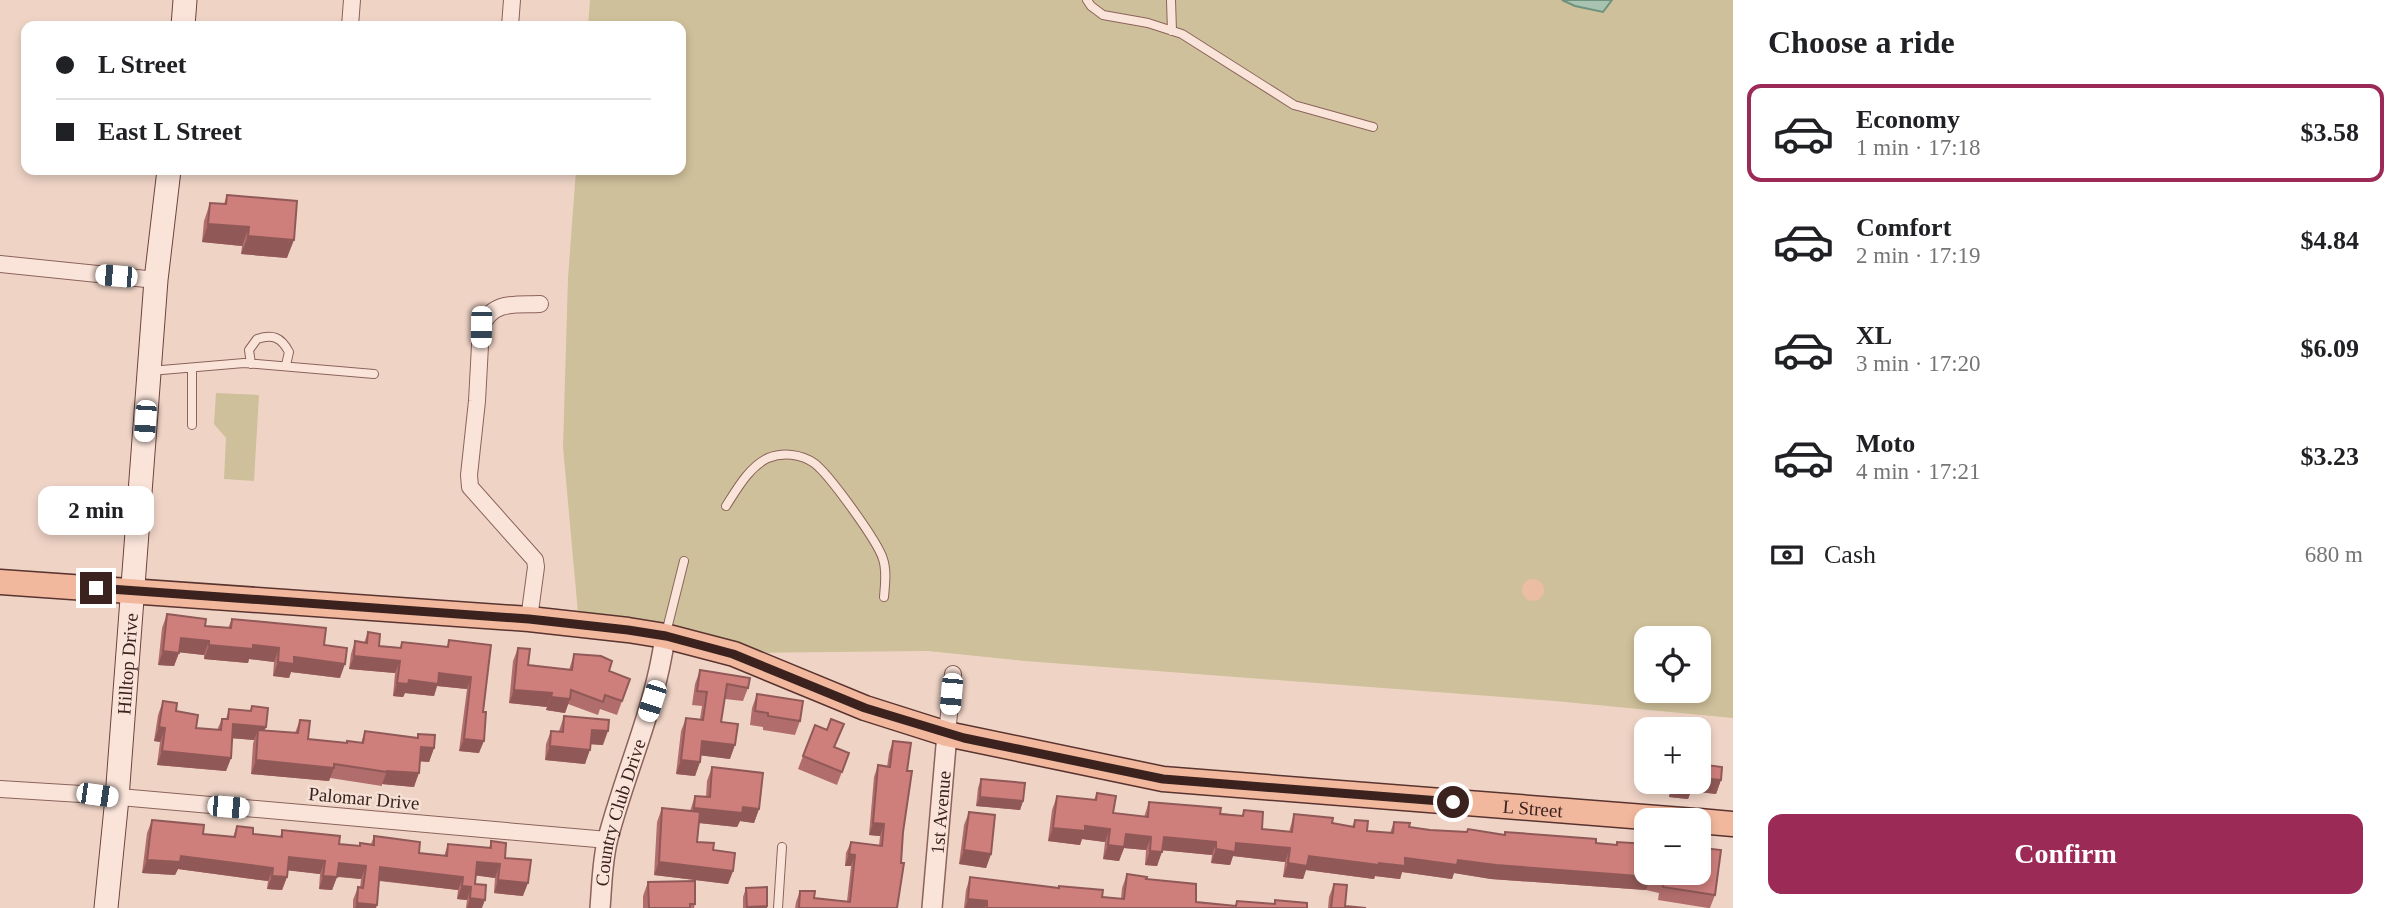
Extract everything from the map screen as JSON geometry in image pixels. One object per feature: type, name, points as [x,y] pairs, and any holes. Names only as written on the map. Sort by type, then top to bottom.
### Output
[{"type":"main road","points":[[183,21],[185,0]]},
{"type":"main road","name":"Hilltop Drive","points":[[106,908],[117,798],[156,280],[168,175]]},
{"type":"main road","name":"L Street","points":[[0,582],[529,619],[666,636],[733,654],[865,708],[947,734],[1163,779],[1634,816]]},
{"type":"main road","name":"L Street","points":[[1711,822],[1733,824]]},
{"type":"street","points":[[350,21],[352,0]]},
{"type":"street","points":[[510,21],[512,0]]},
{"type":"street","points":[[0,264],[156,280]]},
{"type":"street","points":[[529,619],[535,560],[470,487],[469,475],[481,327],[486,316],[501,306],[540,304]]},
{"type":"street","name":"Country Club Drive","points":[[600,908],[608,840],[652,701],[666,636]]},
{"type":"street","name":"1st Avenue","points":[[932,908],[953,674]]},
{"type":"street","name":"Palomar Drive","points":[[0,789],[608,840]]},
{"type":"lane","points":[[1087,0],[1103,15],[1148,23],[1182,34],[1294,104],[1373,127]]},
{"type":"lane","points":[[1171,0],[1172,31]]},
{"type":"lane","points":[[251,364],[249,350],[257,339],[270,335],[282,340],[289,352],[286,365]]},
{"type":"lane","points":[[149,371],[251,364],[374,374]]},
{"type":"lane","points":[[192,368],[192,425]]},
{"type":"lane","points":[[726,506],[753,468],[768,458],[785,454],[802,457],[815,464],[851,509],[883,559],[886,577],[884,597]]},
{"type":"lane","points":[[666,636],[684,561]]},
{"type":"lane","points":[[778,908],[782,847]]},
{"type":"shaded area","points":[[590,0],[1733,0],[1733,718],[1555,701],[1025,661],[928,651],[729,653],[579,624],[563,447],[568,278],[576,175],[686,175],[686,21],[588,21]]},
{"type":"shaded area","points":[[1562,0],[1612,0],[1603,12],[1575,6]]},
{"type":"shaded area","points":[[216,393],[259,395],[254,481],[224,479],[226,438],[214,424]]},
{"type":"sand","points":[[1533,579],[1543,586],[1544,590],[1537,600],[1533,601],[1523,594],[1522,590],[1529,580]]},
{"type":"building","points":[[227,195],[297,201],[294,240],[248,236],[249,227],[208,224],[210,203],[226,204]]},
{"type":"building","points":[[167,614],[206,619],[205,626],[231,628],[232,619],[326,628],[324,645],[347,648],[345,664],[294,657],[294,664],[278,662],[279,648],[253,645],[253,649],[209,645],[209,641],[181,638],[179,653],[163,651]]},
{"type":"building","points":[[368,632],[380,634],[379,646],[401,648],[402,642],[448,647],[449,640],[491,645],[483,712],[486,712],[484,741],[464,739],[471,677],[439,673],[438,684],[409,680],[408,684],[397,683],[400,661],[354,656],[355,641],[367,643]]},
{"type":"building","points":[[518,648],[530,649],[528,665],[572,670],[574,654],[601,656],[612,661],[609,671],[630,679],[622,701],[605,695],[603,702],[571,690],[570,699],[551,697],[552,693],[514,690]]},
{"type":"building","points":[[700,670],[750,678],[748,688],[727,684],[721,722],[738,724],[735,745],[702,741],[700,762],[681,760],[686,718],[703,720],[707,692],[697,691]]},
{"type":"building","points":[[757,694],[803,701],[800,721],[755,711]]},
{"type":"building","points":[[163,701],[177,703],[176,711],[198,715],[196,728],[221,730],[222,719],[228,719],[229,709],[251,711],[252,706],[268,708],[266,727],[233,724],[231,758],[162,751],[165,728],[159,727]]},
{"type":"building","points":[[564,716],[609,720],[608,731],[592,730],[590,750],[550,746],[551,731],[563,732]]},
{"type":"building","points":[[831,719],[844,724],[834,747],[849,753],[842,772],[803,756],[815,725],[827,730]]},
{"type":"building","points":[[300,720],[310,721],[308,739],[363,743],[365,731],[418,738],[418,734],[435,735],[434,748],[421,747],[419,773],[387,772],[334,764],[334,768],[256,760],[258,730],[298,733]]},
{"type":"building","points":[[893,741],[911,743],[907,771],[912,771],[903,832],[901,863],[904,863],[897,908],[799,908],[800,891],[815,891],[814,898],[850,902],[855,855],[849,854],[851,842],[882,846],[884,824],[873,823],[878,765],[890,767]]},
{"type":"building","points":[[1711,766],[1722,767],[1721,780],[1711,779]]},
{"type":"building","points":[[712,767],[763,773],[759,809],[743,807],[742,813],[694,808],[695,796],[710,797]]},
{"type":"building","points":[[981,779],[1025,783],[1023,801],[980,797]]},
{"type":"building","points":[[1097,793],[1116,796],[1113,813],[1148,817],[1149,802],[1221,808],[1220,814],[1243,816],[1244,810],[1263,812],[1262,829],[1292,832],[1294,814],[1333,818],[1332,823],[1354,827],[1355,820],[1368,821],[1367,831],[1393,833],[1394,822],[1410,823],[1409,827],[1430,830],[1467,832],[1468,829],[1505,835],[1505,832],[1596,839],[1596,843],[1617,845],[1617,842],[1634,843],[1634,876],[1458,860],[1457,865],[1405,858],[1405,866],[1309,856],[1307,866],[1288,863],[1290,848],[1236,843],[1235,852],[1216,849],[1216,842],[1164,837],[1162,852],[1150,851],[1151,837],[1126,834],[1124,847],[1108,845],[1110,829],[1085,826],[1085,831],[1053,828],[1057,796],[1096,800]]},
{"type":"building","points":[[662,808],[700,812],[697,842],[714,843],[713,850],[735,853],[733,871],[659,862]]},
{"type":"building","points":[[969,812],[995,815],[991,854],[964,850]]},
{"type":"building","points":[[152,820],[204,825],[203,834],[235,837],[237,826],[253,828],[253,834],[282,837],[282,830],[340,836],[339,844],[360,846],[360,843],[374,845],[374,836],[420,842],[419,853],[447,856],[448,844],[491,848],[491,841],[506,843],[505,858],[531,860],[528,883],[498,880],[500,864],[477,862],[475,884],[486,885],[485,900],[470,898],[471,887],[462,886],[463,877],[380,867],[377,905],[357,903],[358,887],[363,888],[366,866],[339,863],[337,877],[323,876],[325,861],[289,857],[287,877],[272,876],[273,868],[181,856],[180,862],[147,860]]},
{"type":"building","points":[[1711,849],[1721,850],[1715,895],[1663,887],[1711,885]]},
{"type":"building","points":[[1127,874],[1147,877],[1146,879],[1196,884],[1196,902],[1236,906],[1237,901],[1275,904],[1275,900],[1307,903],[1307,908],[987,908],[987,901],[968,899],[970,877],[1059,888],[1103,890],[1102,897],[1124,899]]},
{"type":"building","points":[[695,881],[695,904],[690,904],[690,908],[649,908],[648,882]]},
{"type":"building","points":[[1334,884],[1347,885],[1345,906],[1366,908],[1331,908]]},
{"type":"building","points":[[767,887],[767,906],[747,907],[746,888]]},
{"type":"route","points":[[96,588],[529,619],[628,630],[666,636],[733,654],[865,708],[964,738],[1163,779],[1453,802]]}]
